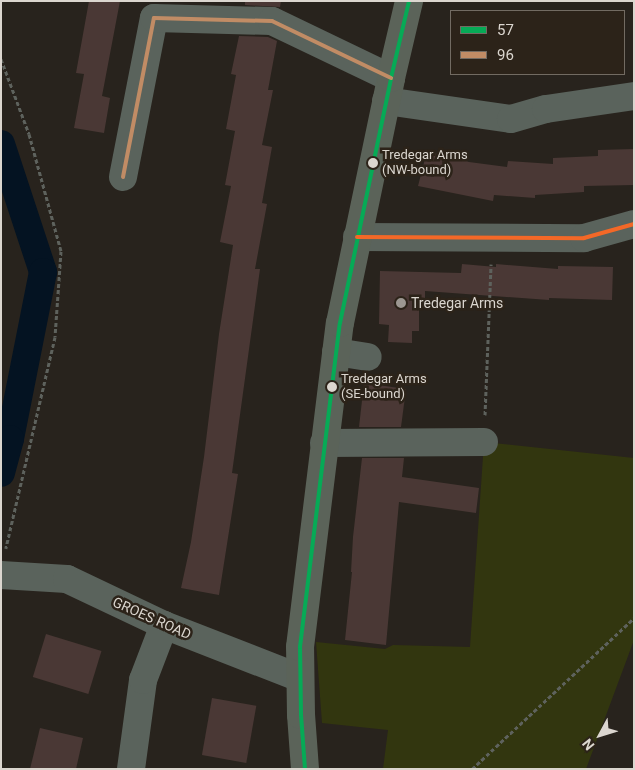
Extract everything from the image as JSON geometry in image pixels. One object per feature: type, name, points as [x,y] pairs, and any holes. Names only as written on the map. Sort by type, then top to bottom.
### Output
[{"type":"main road","points":[[306,769],[300,678],[302,637],[336,352],[357,237],[410,1]]},
{"type":"street","points":[[123,177],[154,18],[272,20],[389,89],[511,119],[546,109],[634,96]]},
{"type":"street","points":[[357,237],[584,238],[634,224]]},
{"type":"street","points":[[336,352],[368,357]]},
{"type":"street","points":[[324,443],[484,442]]},
{"type":"street","name":"GROES ROAD","points":[[2,566],[68,579],[164,625],[300,678]]},
{"type":"street","points":[[131,769],[142,680],[164,625]]},
{"type":"path","points":[[1,59],[29,134],[61,251],[55,337],[2,566]]},
{"type":"path","points":[[484,442],[492,239]]},
{"type":"path","points":[[472,769],[634,618]]},
{"type":"green space","points":[[484,442],[634,458],[634,640],[586,769],[383,769],[388,730],[322,723],[316,642],[385,649],[393,645],[470,647]]},
{"type":"building","points":[[89,1],[120,1],[102,96],[110,98],[104,133],[74,128],[84,74],[76,73]]},
{"type":"building","points":[[245,1],[281,1],[280,7],[245,5]]},
{"type":"building","points":[[239,36],[268,37],[277,41],[268,90],[273,90],[262,145],[272,147],[262,203],[267,204],[255,269],[260,269],[232,473],[238,474],[219,595],[181,588],[191,542],[204,457],[219,334],[233,245],[220,242],[231,186],[225,185],[235,131],[226,129],[236,75],[231,74]]},
{"type":"building","points":[[634,149],[634,185],[584,186],[584,192],[535,195],[535,198],[494,195],[493,201],[418,186],[427,151],[469,162],[507,167],[508,161],[553,164],[553,158],[598,156],[598,150]]},
{"type":"building","points":[[462,264],[496,267],[496,264],[558,269],[558,266],[613,267],[612,300],[549,298],[549,300],[425,291],[425,303],[419,303],[419,331],[412,331],[412,343],[388,342],[389,325],[379,324],[380,271],[461,273]]},
{"type":"building","points":[[364,383],[406,389],[401,427],[359,427]]},
{"type":"building","points":[[362,458],[404,458],[402,477],[479,488],[476,513],[399,502],[386,645],[345,640],[352,572],[353,537]]},
{"type":"building","points":[[46,634],[101,651],[88,694],[33,677]]},
{"type":"building","points":[[212,698],[256,706],[246,763],[202,755]]},
{"type":"building","points":[[40,728],[83,738],[76,769],[30,769]]},
{"type":"waterway","points":[[1,144],[43,272],[10,439],[1,473]]},
{"type":"transit line","name":"57","points":[[305,769],[301,715],[300,647],[340,323],[409,1]]},
{"type":"transit line","name":"96","points":[[123,177],[154,18],[272,21],[391,78]]},
{"type":"transit line","points":[[357,237],[584,238],[634,224]]},
{"type":"place","name":"Tredegar Arms (NW-bound)","points":[[373,163]]},
{"type":"place","name":"Tredegar Arms","points":[[401,303]]},
{"type":"place","name":"Tredegar Arms (SE-bound)","points":[[332,387]]}]
